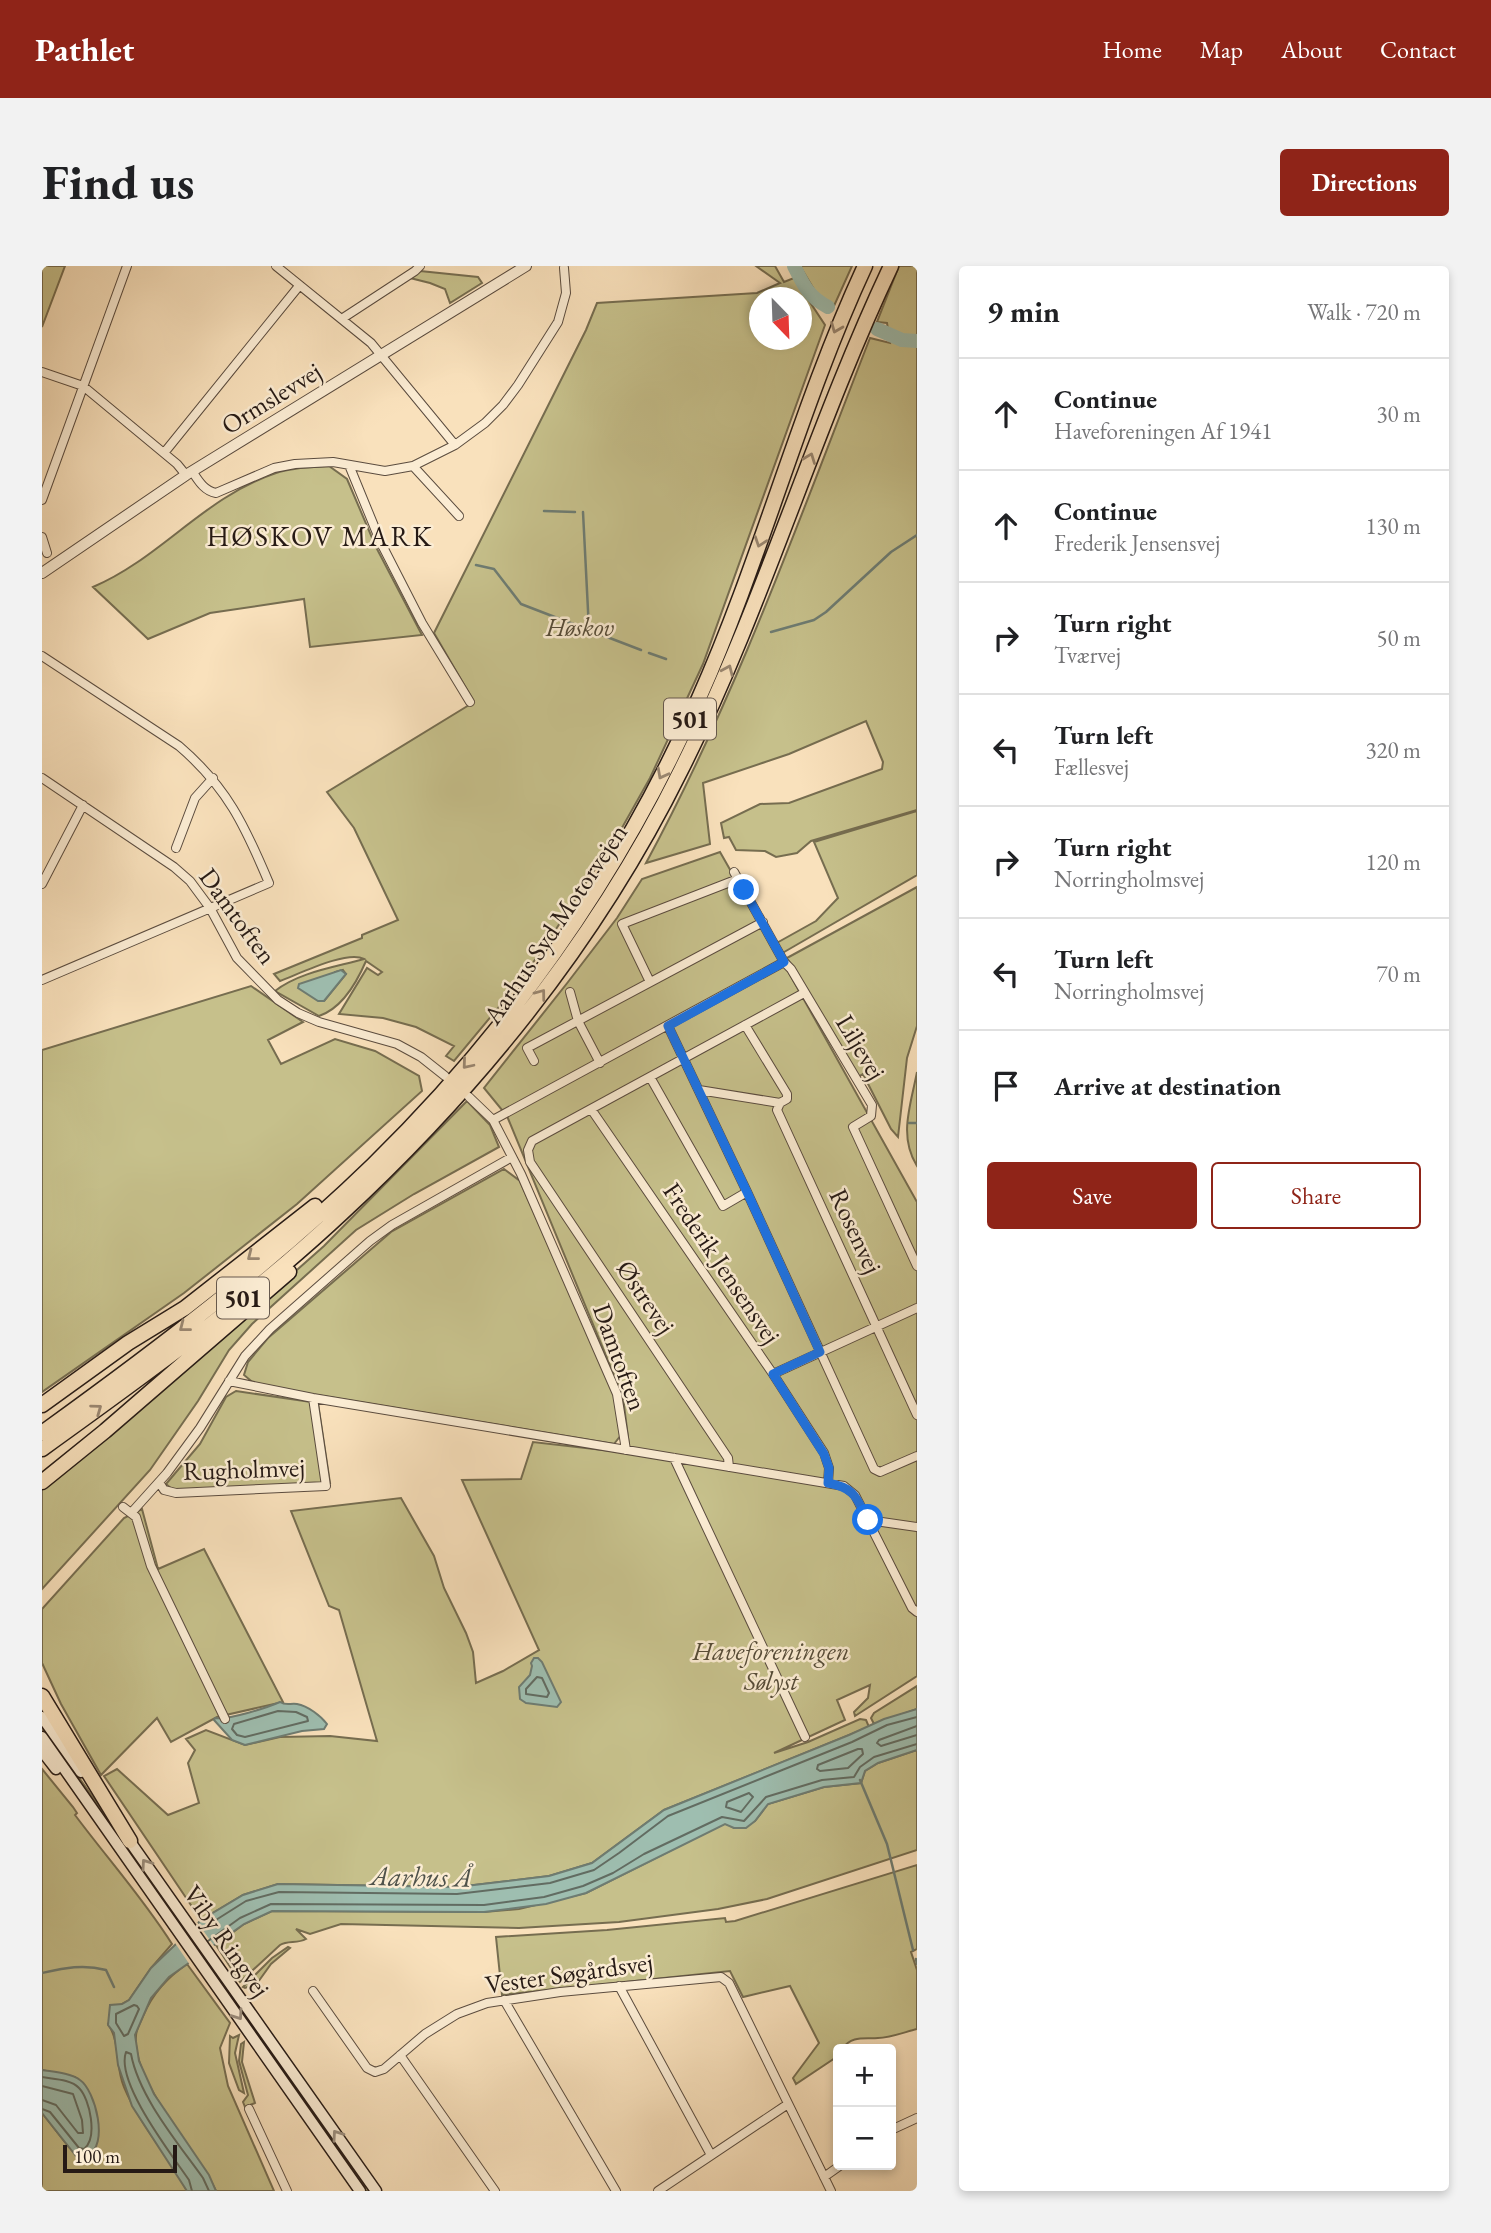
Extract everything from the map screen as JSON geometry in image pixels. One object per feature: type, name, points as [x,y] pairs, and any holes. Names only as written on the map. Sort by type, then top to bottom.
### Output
[{"type":"highway","name":"Aarhus Syd Motorvejen","points":[[42,1449],[191,1339],[340,1216],[423,1123],[557,950],[597,889],[666,768],[728,632],[818,376],[864,266]]},
{"type":"highway","name":"Aarhus Syd Motorvejen","points":[[42,1433],[265,1262],[423,1123],[502,1045],[567,960],[609,898],[674,785],[742,637],[858,337],[891,266]]},
{"type":"highway","points":[[42,1482],[188,1360],[336,1228],[392,1170],[423,1123]]},
{"type":"highway","points":[[42,1405],[128,1343],[185,1308],[423,1123]]},
{"type":"highway","points":[[42,1469],[188,1360]]},
{"type":"highway","points":[[42,1696],[130,1842]]},
{"type":"main road","name":"Viby Ringvej","points":[[42,1717],[130,1842],[185,1930],[360,2191]]},
{"type":"main road","name":"Viby Ringvej","points":[[42,1737],[154,1896],[185,1930]]},
{"type":"main road","points":[[42,1751],[113,1848],[154,1896]]},
{"type":"main road","name":"Viby Ringvej","points":[[203,1956],[376,2191]]},
{"type":"street","points":[[42,500],[127,266]]},
{"type":"street","points":[[276,266],[371,343],[455,445]]},
{"type":"street","points":[[342,318],[420,266]]},
{"type":"street","name":"Ormslevvej","points":[[42,573],[189,473],[526,266]]},
{"type":"street","points":[[42,372],[83,386],[201,485],[216,493],[274,468],[295,464],[317,461],[385,471],[413,466],[455,445],[485,423],[503,405],[558,322],[566,293],[564,268]]},
{"type":"street","points":[[164,453],[299,286]]},
{"type":"street","points":[[349,465],[382,543],[422,623],[470,702]]},
{"type":"street","points":[[413,466],[459,516]]},
{"type":"street","points":[[42,537],[47,553]]},
{"type":"street","points":[[42,656],[179,746],[213,778],[246,828],[269,883],[42,980]]},
{"type":"street","name":"Damtoften","points":[[42,778],[174,867],[190,881],[210,908],[237,958],[278,1000],[319,1022],[397,1044],[421,1057],[445,1076]]},
{"type":"street","points":[[176,848],[195,798],[213,778]]},
{"type":"street","points":[[42,884],[83,805]]},
{"type":"street","name":"Liljevej","points":[[650,982],[622,924],[736,875],[784,962],[872,1105],[871,1116],[853,1127],[917,1266]]},
{"type":"street","points":[[534,1061],[527,1048],[763,922]]},
{"type":"street","points":[[493,1120],[784,962]]},
{"type":"street","points":[[570,992],[578,1021],[600,1063]]},
{"type":"street","points":[[591,1109],[804,993]]},
{"type":"street","name":"Rosenvej","points":[[745,1025],[787,1094],[777,1110],[917,1415]]},
{"type":"street","points":[[668,1026],[874,1469],[880,1472],[917,1456]]},
{"type":"street","points":[[650,1077],[723,1206],[747,1192]]},
{"type":"street","points":[[699,1090],[783,1101]]},
{"type":"street","name":"Damtoften","points":[[469,1097],[493,1120],[512,1157],[617,1394],[626,1450]]},
{"type":"street","name":"Østrevej","points":[[591,1109],[532,1141],[527,1150],[530,1162],[728,1458],[729,1467]]},
{"type":"street","name":"Frederik Jensensvej","points":[[591,1109],[773,1374],[824,1454],[829,1468],[828,1483]]},
{"type":"street","name":"Rugholmvej","points":[[313,1398],[326,1486],[176,1493],[164,1490],[159,1482],[200,1429],[245,1356],[270,1329],[392,1225],[512,1157]]},
{"type":"street","points":[[773,1374],[917,1308]]},
{"type":"street","points":[[229,1381],[313,1398],[849,1488],[855,1494],[912,1608],[917,1612]]},
{"type":"street","points":[[674,1458],[806,1737]]},
{"type":"street","points":[[132,1512],[159,1482]]},
{"type":"street","points":[[123,1507],[132,1512],[139,1525],[151,1566],[225,1719]]},
{"type":"street","points":[[868,1520],[917,1527]]},
{"type":"street","name":"Vester Søgårdsvej","points":[[313,1991],[371,2071],[384,2069],[425,2034],[457,2014],[487,2003],[715,1976],[726,1979],[729,1983],[788,2104]]},
{"type":"street","points":[[619,1986],[711,2155]]},
{"type":"street","points":[[504,2000],[617,2191]]},
{"type":"street","points":[[400,2055],[495,2191]]},
{"type":"street","points":[[658,2191],[788,2104],[831,2191]]},
{"type":"street","points":[[249,2109],[287,2191]]},
{"type":"street","points":[[896,2128],[917,2118]]},
{"type":"street","points":[[824,2177],[834,2170]]},
{"type":"green space","points":[[42,266],[65,266],[42,327]]},
{"type":"green space","name":"Høskov","points":[[756,266],[775,266],[784,282],[794,278],[800,287],[771,287],[780,283]]},
{"type":"green space","points":[[800,266],[852,266],[834,306],[821,301]]},
{"type":"green space","points":[[899,266],[917,266],[917,810],[811,841],[797,853],[776,857],[765,851],[736,850],[729,837],[724,838],[721,823],[760,804],[789,803],[882,769],[883,762],[866,721],[789,754],[703,783],[710,844],[646,863],[739,669],[870,338],[890,343],[887,323],[877,322]]},
{"type":"green space","points":[[420,271],[478,277],[482,283],[450,303],[445,289],[410,278]]},
{"type":"green space","name":"Høskov","points":[[749,294],[749,350],[812,350],[812,305],[825,325],[703,664],[650,778],[623,826],[547,943],[517,985],[454,1061],[446,1056],[454,1046],[416,1027],[383,1018],[339,1014],[367,968],[378,975],[382,972],[366,961],[354,986],[342,1001],[319,1016],[275,991],[306,975],[364,959],[356,957],[335,960],[280,981],[274,974],[362,938],[362,935],[398,920],[354,828],[327,792],[474,702],[434,633],[597,303]],"holes":[[[343,970],[346,974],[324,1001],[335,972]]]},
{"type":"green space","points":[[329,466],[347,479],[376,547],[422,635],[310,647],[304,599],[210,613],[148,639],[93,587],[140,560],[204,512],[250,484],[289,470]]},
{"type":"green space","name":"Haveforeningen Sølyst","points":[[917,811],[917,875],[779,955],[917,1202],[917,1676],[855,1716],[854,1712],[868,1698],[870,1685],[837,1700],[845,1720],[774,1753],[808,1742],[860,1719],[866,1720],[869,1727],[664,1810],[592,1863],[549,1876],[457,1887],[278,1884],[243,1895],[201,1920],[104,1776],[117,1769],[168,1815],[199,1803],[188,1763],[195,1750],[186,1739],[206,1730],[245,1745],[280,1737],[330,1736],[377,1741],[339,1610],[329,1606],[291,1511],[401,1498],[434,1556],[444,1588],[466,1633],[473,1652],[476,1683],[539,1650],[462,1480],[521,1479],[533,1442],[630,1453],[623,1397],[507,1116],[484,1088],[617,918],[642,879],[720,852],[773,945],[816,921],[838,898],[814,842]]},
{"type":"green space","points":[[917,887],[917,1026],[907,1058],[898,1137],[891,1129],[863,1074],[858,1077],[787,958]]},
{"type":"green space","points":[[251,986],[303,1022],[268,1040],[281,1064],[335,1039],[375,1051],[419,1076],[422,1091],[297,1204],[184,1293],[42,1392],[42,1050]]},
{"type":"green space","points":[[917,1072],[917,1166],[911,1155],[907,1132]]},
{"type":"green space","points":[[467,1101],[490,1125],[499,1147],[356,1230],[252,1324],[229,1350],[198,1401],[150,1470],[42,1589],[42,1489],[177,1376],[324,1246]]},
{"type":"green space","points":[[504,1169],[520,1181],[615,1396],[621,1435],[614,1444],[256,1385],[244,1375],[248,1362],[268,1338],[391,1232]]},
{"type":"green space","points":[[236,1391],[318,1403],[330,1483],[173,1490],[166,1484],[200,1444],[226,1397]]},
{"type":"green space","points":[[142,1509],[158,1569],[204,1549],[283,1702],[217,1717],[171,1742],[157,1718],[101,1775],[61,1704],[42,1663],[42,1609],[124,1518]]},
{"type":"green space","points":[[917,1686],[917,1709],[874,1724],[871,1718],[874,1713]]},
{"type":"green space","points":[[42,1725],[191,1937],[189,1938]]},
{"type":"green space","points":[[917,1750],[917,1850],[767,1899],[718,1909],[619,1922],[519,1928],[341,1924],[310,1934],[296,1929],[306,1939],[280,1945],[240,1982],[216,1945],[244,1924],[272,1911],[484,1912],[519,1909],[586,1893],[725,1823],[734,1828],[755,1821],[768,1804],[824,1787],[861,1783],[865,1771],[878,1763]]},
{"type":"green space","points":[[42,1769],[73,1807],[77,1813],[75,1815],[172,1944],[108,2024],[115,2039],[121,2079],[131,2101],[187,2191],[42,2191],[42,2113],[68,2146],[75,2077],[42,2070]]},
{"type":"green space","points":[[917,1865],[917,1949],[911,1952],[917,1970],[917,2029],[887,2037],[833,2044],[833,2059],[796,2084],[793,2078],[819,2043],[790,1986],[743,1997],[730,1971],[502,1995],[496,1937],[607,1930],[725,1918],[726,1922]]},
{"type":"green space","points":[[290,1948],[271,1964],[253,1989],[250,1986],[243,1987],[272,1958]]},
{"type":"green space","points":[[199,1949],[370,2191],[366,2191]]},
{"type":"green space","points":[[187,1964],[230,2023],[220,2048],[228,2086],[274,2191],[216,2191],[144,2074],[137,2054],[138,2028],[156,1993]]},
{"type":"green space","points":[[239,2035],[235,2053],[244,2093],[239,2090],[229,2063],[230,2036],[233,2038]]},
{"type":"green space","points":[[244,2042],[242,2062],[255,2103],[245,2107],[243,2102],[248,2095],[239,2061],[241,2044]]},
{"type":"water","points":[[341,970],[346,974],[324,1001],[318,1001],[298,988],[299,984]]},
{"type":"water","points":[[534,1658],[542,1662],[561,1702],[557,1707],[526,1703],[520,1699],[519,1687],[530,1675]]},
{"type":"water","points":[[280,1702],[305,1707],[327,1724],[324,1729],[302,1731],[245,1745],[232,1740],[214,1720],[248,1713]]},
{"type":"water","points":[[917,1709],[917,1750],[878,1763],[865,1771],[861,1783],[824,1787],[768,1804],[746,1828],[734,1828],[725,1824],[586,1893],[546,1904],[484,1912],[272,1911],[244,1924],[169,1977],[151,1998],[135,2035],[139,2061],[154,2094],[209,2175],[216,2191],[187,2191],[132,2106],[118,2065],[114,2033],[108,2025],[110,2005],[129,2000],[151,1968],[201,1920],[243,1895],[278,1884],[457,1887],[549,1876],[592,1863],[664,1810],[884,1719]]},
{"type":"water","points":[[42,2070],[62,2073],[80,2080],[91,2095],[99,2130],[94,2150],[87,2156],[76,2156],[42,2113]]},
{"type":"pier","points":[[197,1922],[215,1947],[190,1965],[173,1940]]},
{"type":"waterway","points":[[794,266],[807,290],[828,307]]},
{"type":"waterway","points":[[877,329],[902,340],[917,341]]},
{"type":"waterway","points":[[544,511],[575,512]]},
{"type":"waterway","points":[[583,512],[589,630]]},
{"type":"waterway","points":[[771,632],[814,620],[891,552],[917,535]]},
{"type":"waterway","points":[[476,565],[494,569],[521,604],[560,619]]},
{"type":"waterway","points":[[568,622],[641,650]]},
{"type":"waterway","points":[[649,653],[666,659]]},
{"type":"waterway","points":[[909,1123],[917,1123]]},
{"type":"waterway","points":[[860,1780],[887,1844],[913,1950]]},
{"type":"waterway","points":[[916,1959],[917,1964]]},
{"type":"waterway","points":[[42,1973],[74,1967],[98,1968],[106,1970],[114,1987]]},
{"type":"district","name":"HØSKOV MARK","points":[[320,536]]},
{"type":"route","points":[[744,890],[784,962],[668,1026],[820,1352],[773,1374],[824,1454],[829,1468],[828,1483],[849,1488],[868,1520]]},
{"type":"water label","name":"Aarhus Å","points":[[421,1876]]}]
